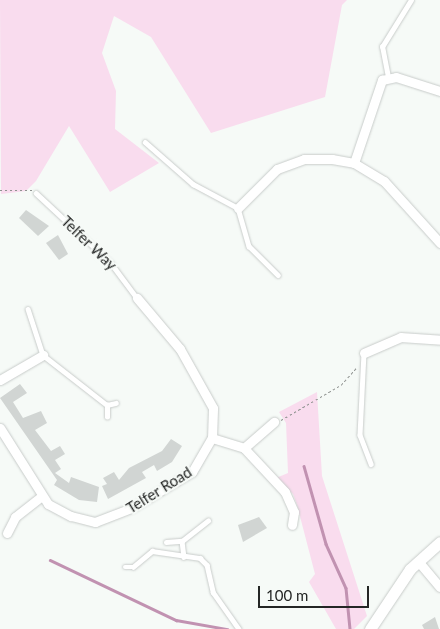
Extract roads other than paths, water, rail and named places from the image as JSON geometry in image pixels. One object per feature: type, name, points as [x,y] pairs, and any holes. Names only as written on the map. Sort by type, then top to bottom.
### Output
[{"type":"street","points":[[354,163],[376,89],[388,77],[440,91]]},
{"type":"street","points":[[238,208],[266,176],[290,163],[318,158],[354,163],[384,181],[440,243]]},
{"type":"street","name":"Telfer Road","points":[[0,428],[42,496],[71,516],[95,522],[118,515],[192,472],[212,438],[213,408],[206,391],[180,348],[137,298]]},
{"type":"street","points":[[364,353],[401,337],[440,340]]},
{"type":"street","points":[[0,380],[43,355]]},
{"type":"street","points":[[244,448],[274,422]]},
{"type":"street","points":[[212,438],[244,448],[291,501],[292,525]]},
{"type":"street","points":[[7,533],[15,517],[42,496]]},
{"type":"street","points":[[370,629],[418,561],[440,542]]},
{"type":"street","points":[[418,561],[440,587]]},
{"type":"lane","points":[[388,77],[382,47],[411,0]]},
{"type":"lane","points":[[145,142],[193,184],[238,208],[244,238],[278,275]]},
{"type":"lane","name":"Telfer Way","points":[[36,193],[111,263],[137,298]]},
{"type":"lane","points":[[28,309],[43,355],[107,405]]},
{"type":"lane","points":[[364,353],[360,435],[371,464]]},
{"type":"lane","points":[[107,405],[116,403]]},
{"type":"lane","points":[[107,405],[107,417]]},
{"type":"lane","points":[[166,542],[182,541],[208,521]]},
{"type":"lane","points":[[182,541],[184,557]]},
{"type":"lane","points":[[125,566],[133,566],[152,551],[205,561],[213,592],[239,629]]},
{"type":"waterway","points":[[304,466],[326,544],[346,588],[350,629]]},
{"type":"waterway","points":[[50,560],[176,620],[227,629]]}]
